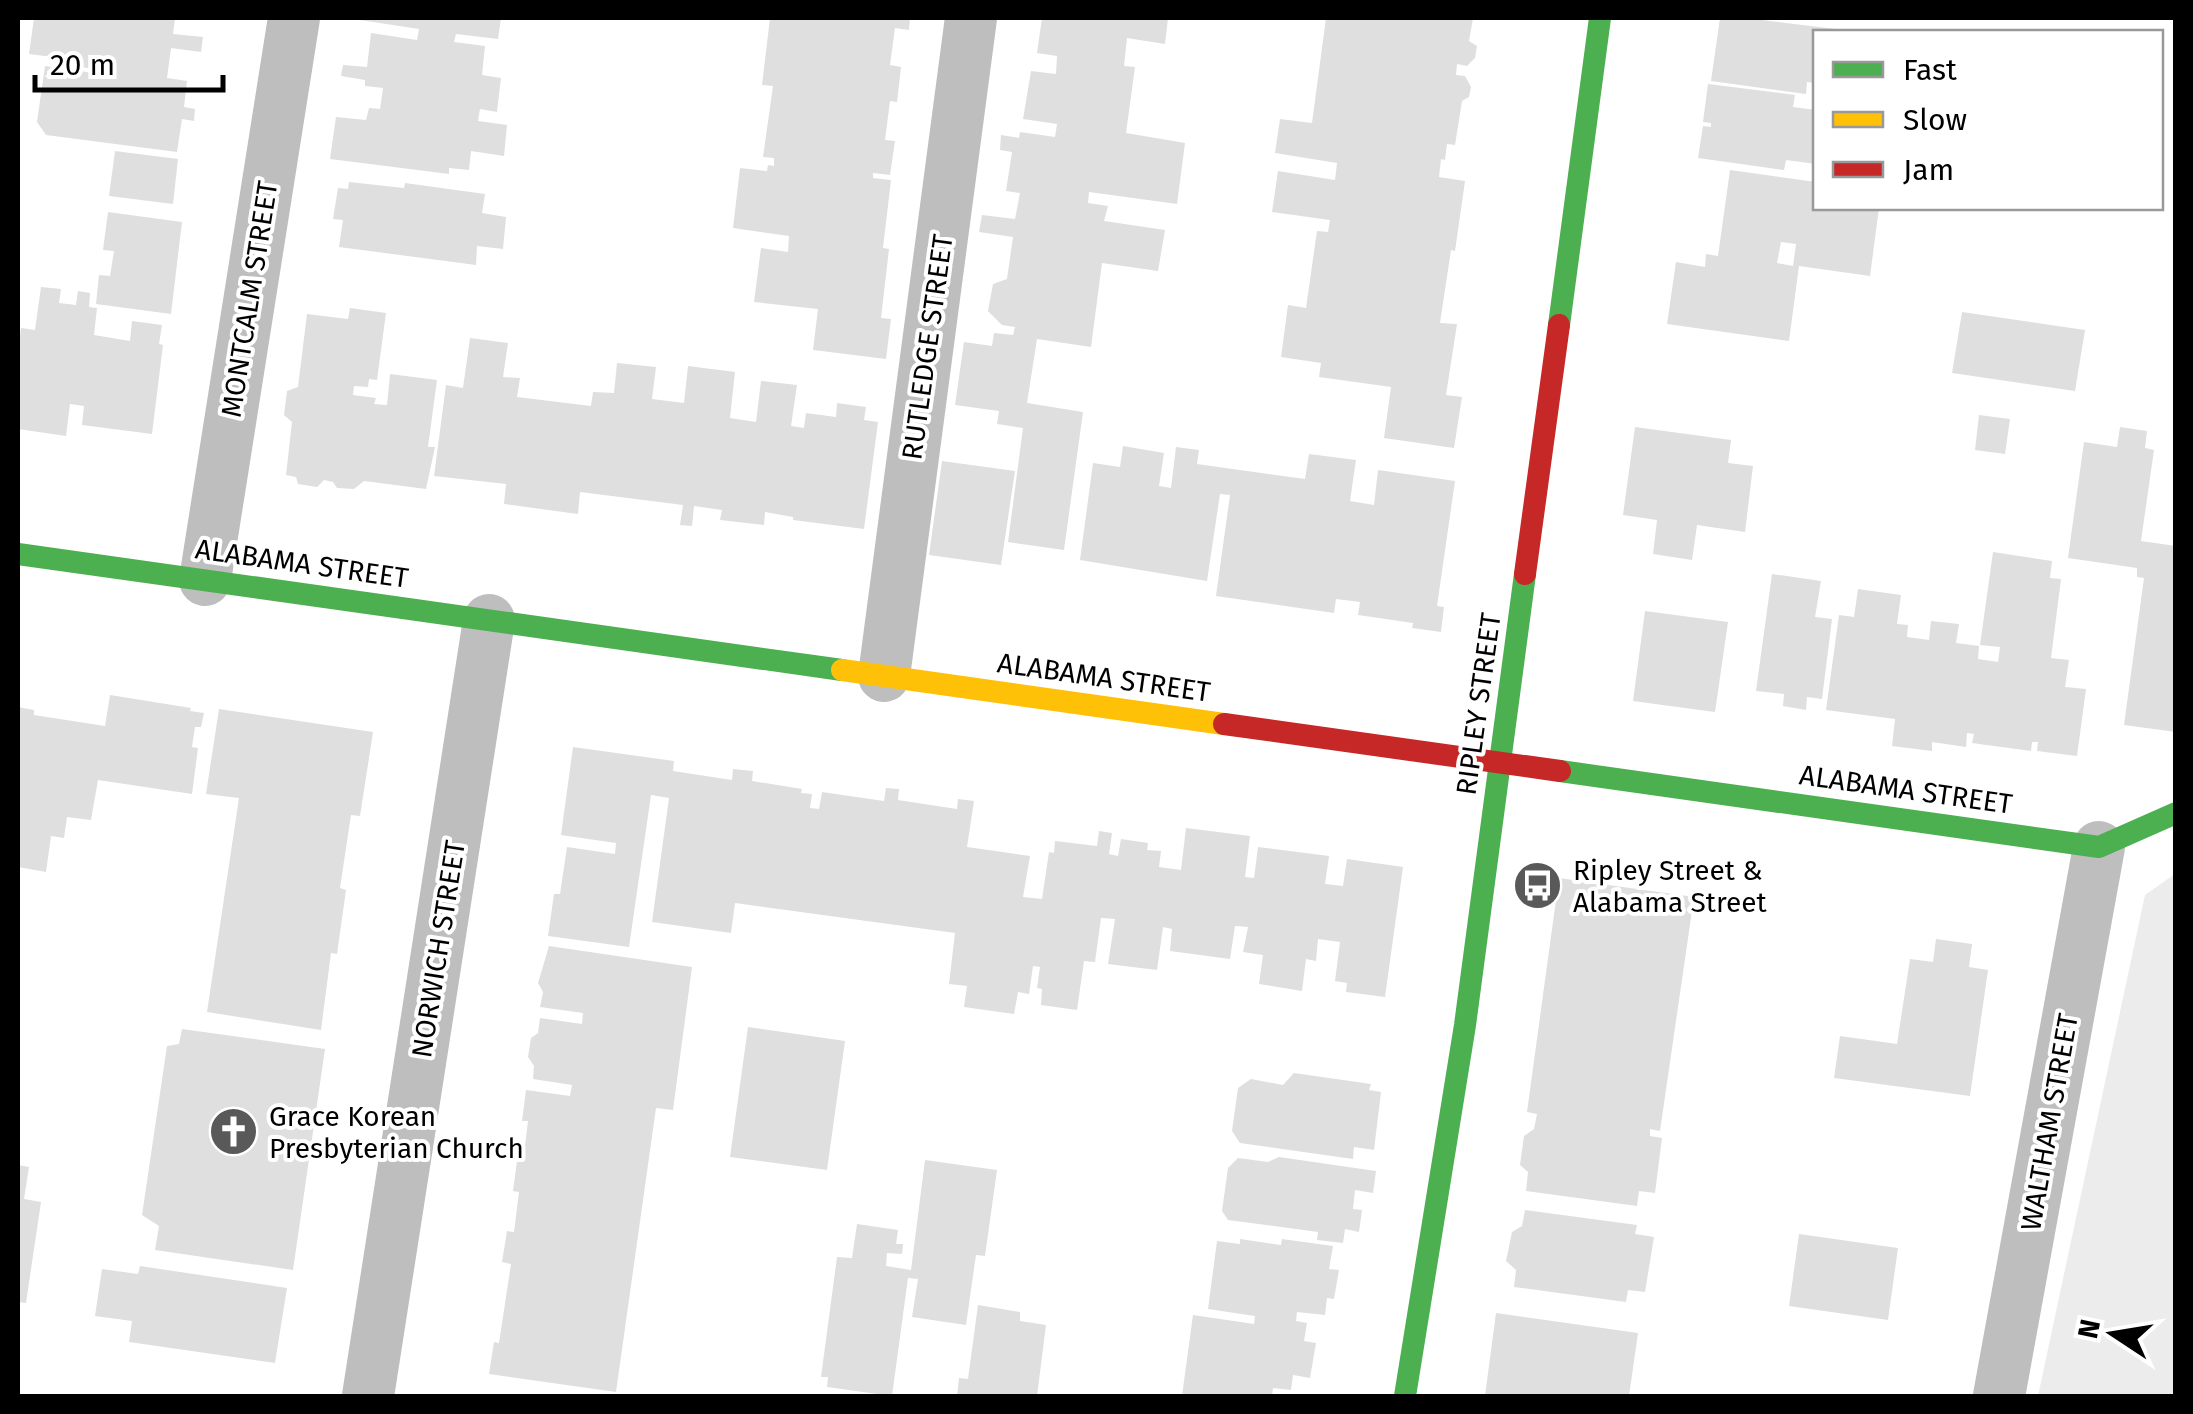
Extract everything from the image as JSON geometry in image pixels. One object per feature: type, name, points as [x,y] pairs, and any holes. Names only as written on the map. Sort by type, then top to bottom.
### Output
[{"type":"street","name":"MONTCALM STREET","points":[[205,580],[294,18]]},
{"type":"street","name":"RUTLEDGE STREET","points":[[884,676],[970,18]]},
{"type":"street","name":"RIPLEY STREET","points":[[1405,1396],[1464,1024],[1600,18]]},
{"type":"street","name":"ALABAMA STREET","points":[[18,554],[2098,846]]},
{"type":"street","name":"NORWICH STREET","points":[[368,1396],[489,620]]},
{"type":"street","points":[[2098,846],[2176,813]]},
{"type":"street","name":"WALTHAM STREET","points":[[1999,1396],[2098,846]]},
{"type":"shaded area","points":[[2175,874],[2175,1396],[2038,1396],[2145,895]]},
{"type":"building","points":[[34,18],[175,18],[173,34],[203,37],[201,52],[171,48],[167,78],[187,81],[184,107],[195,109],[194,121],[182,119],[177,152],[46,135],[37,122],[45,66],[101,74],[102,70],[59,64],[60,58],[29,54]]},
{"type":"building","points":[[347,18],[501,18],[498,39],[456,34],[454,42],[485,46],[482,75],[501,78],[497,112],[480,109],[478,121],[507,125],[504,156],[471,151],[469,170],[449,168],[449,174],[330,159],[336,117],[366,120],[369,108],[380,109],[383,88],[365,86],[365,80],[341,76],[343,65],[367,67],[371,33],[417,40],[419,29]]},
{"type":"building","points":[[770,18],[910,18],[909,30],[895,28],[890,65],[901,67],[897,102],[890,101],[885,140],[895,141],[890,175],[873,173],[873,178],[891,180],[883,248],[889,249],[881,318],[891,319],[886,359],[813,350],[818,309],[754,302],[761,248],[788,252],[789,236],[733,228],[740,168],[767,171],[768,165],[774,166],[774,158],[763,157],[773,86],[762,85]]},
{"type":"building","points":[[1042,18],[1168,18],[1165,44],[1127,38],[1124,66],[1135,67],[1126,133],[1185,143],[1177,204],[1089,192],[1088,203],[1108,206],[1104,221],[1165,230],[1158,271],[1102,263],[1091,347],[1037,339],[1027,403],[1083,412],[1064,550],[1008,542],[1023,428],[997,424],[999,411],[955,405],[964,342],[992,346],[994,333],[1013,335],[1015,327],[1002,325],[988,311],[993,284],[1007,279],[1013,237],[979,232],[982,215],[1015,219],[1020,193],[1006,191],[1012,152],[1000,150],[1001,135],[1019,138],[1020,132],[1055,137],[1057,124],[1023,119],[1031,71],[1056,74],[1057,56],[1037,53]]},
{"type":"building","points":[[1326,18],[1473,18],[1469,41],[1477,46],[1475,58],[1467,66],[1457,64],[1456,75],[1465,76],[1471,87],[1469,97],[1462,101],[1455,145],[1447,144],[1439,177],[1465,181],[1440,323],[1457,324],[1446,395],[1462,397],[1454,448],[1384,438],[1391,387],[1319,377],[1321,363],[1281,357],[1288,305],[1306,308],[1317,231],[1328,232],[1330,220],[1272,212],[1278,171],[1335,180],[1337,163],[1275,153],[1280,119],[1312,123]]},
{"type":"building","points":[[1720,18],[1835,29],[1813,30],[1813,83],[1807,82],[1806,94],[1711,81]]},
{"type":"building","points":[[1708,84],[1795,95],[1793,107],[1813,110],[1813,164],[1786,160],[1784,170],[1698,158],[1703,126],[1711,127],[1711,123],[1703,122]]},
{"type":"building","points":[[115,151],[178,159],[173,204],[109,196]]},
{"type":"building","points":[[1730,170],[1813,182],[1813,210],[1879,210],[1870,276],[1799,266],[1789,341],[1667,324],[1676,262],[1705,267],[1706,254],[1718,256]],"holes":[[[1781,242],[1796,244],[1793,266],[1777,263]]]},
{"type":"building","points":[[349,182],[404,188],[405,183],[485,194],[482,213],[506,217],[503,249],[477,246],[476,265],[339,247],[343,220],[333,219],[338,188],[348,189]]},
{"type":"building","points":[[108,212],[182,222],[171,314],[96,304],[99,275],[110,276],[114,251],[103,250]]},
{"type":"building","points":[[41,287],[61,289],[59,303],[76,305],[78,291],[90,293],[89,307],[97,308],[94,335],[130,341],[132,321],[162,325],[152,434],[82,425],[84,406],[70,404],[66,436],[18,429],[21,328],[35,330]]},
{"type":"building","points":[[350,308],[386,313],[377,380],[369,379],[368,387],[354,386],[353,395],[376,398],[374,404],[387,405],[390,374],[437,380],[428,447],[435,447],[426,489],[364,481],[354,489],[337,488],[333,482],[324,480],[317,487],[298,484],[296,477],[286,475],[292,422],[284,415],[287,391],[298,387],[307,314],[348,319]]},
{"type":"building","points":[[1962,312],[2085,330],[2075,391],[1952,373]]},
{"type":"building","points":[[470,338],[508,343],[503,377],[520,378],[517,397],[591,406],[593,392],[614,393],[617,363],[656,367],[652,399],[684,403],[688,366],[735,372],[730,418],[756,422],[761,381],[797,385],[791,426],[804,428],[806,413],[836,417],[837,403],[866,407],[864,420],[878,422],[864,529],[793,520],[765,512],[764,525],[720,520],[722,510],[694,506],[692,526],[680,525],[683,505],[580,492],[578,514],[504,504],[506,484],[434,476],[446,385],[463,388]]},
{"type":"building","points":[[1979,415],[2010,419],[2005,454],[1975,450]]},
{"type":"building","points":[[1635,427],[1731,440],[1728,463],[1753,466],[1745,532],[1697,525],[1692,560],[1653,554],[1657,520],[1623,515]]},
{"type":"building","points":[[2120,427],[2147,431],[2145,448],[2154,450],[2141,541],[2176,546],[2176,732],[2124,725],[2144,578],[2137,577],[2137,568],[2068,558],[2084,442],[2117,447]]},
{"type":"building","points":[[1123,446],[1164,453],[1159,486],[1171,488],[1176,447],[1199,450],[1197,464],[1305,479],[1309,454],[1356,460],[1350,501],[1374,505],[1378,470],[1455,481],[1437,606],[1444,607],[1441,632],[1412,628],[1413,623],[1358,615],[1360,602],[1336,599],[1334,613],[1216,596],[1230,495],[1220,494],[1207,581],[1080,560],[1093,463],[1120,467]]},
{"type":"building","points":[[942,461],[1015,471],[1001,565],[929,555]]},
{"type":"building","points":[[1993,552],[2052,561],[2050,578],[2061,579],[2051,658],[2069,660],[2065,687],[2086,689],[2077,756],[2037,751],[2038,742],[2032,742],[2031,751],[1972,743],[1974,734],[1967,733],[1966,747],[1932,742],[1932,751],[1892,746],[1895,719],[1826,710],[1839,615],[1854,617],[1858,589],[1901,595],[1897,624],[1908,625],[1907,637],[1929,640],[1931,621],[1959,624],[1956,643],[1979,646],[1978,659],[1998,662],[2000,647],[1980,645]]},
{"type":"building","points":[[1772,574],[1821,581],[1815,617],[1832,619],[1822,699],[1807,697],[1806,710],[1783,706],[1784,694],[1756,691]]},
{"type":"building","points":[[1645,611],[1728,622],[1715,712],[1633,701]]},
{"type":"building","points":[[110,695],[204,713],[201,727],[195,727],[192,747],[198,748],[192,794],[98,780],[91,820],[67,817],[64,838],[51,836],[46,872],[18,867],[18,707],[34,710],[34,715],[105,726]]},
{"type":"building","points":[[219,709],[373,732],[360,816],[351,815],[340,888],[346,890],[337,954],[331,953],[321,1030],[207,1012],[239,798],[206,794]]},
{"type":"building","points":[[573,747],[674,761],[673,771],[732,780],[733,769],[753,771],[752,781],[812,794],[810,808],[819,809],[822,792],[884,801],[886,788],[899,789],[898,800],[957,809],[958,799],[974,801],[967,847],[1030,856],[1023,897],[1042,899],[1049,852],[1054,853],[1055,841],[1097,846],[1099,831],[1112,833],[1109,854],[1118,856],[1121,839],[1148,843],[1147,850],[1161,851],[1159,867],[1181,870],[1186,828],[1250,836],[1245,877],[1254,878],[1258,847],[1329,856],[1325,884],[1343,886],[1347,859],[1403,867],[1385,997],[1346,992],[1347,983],[1335,981],[1340,942],[1318,939],[1316,961],[1306,959],[1302,991],[1259,984],[1263,955],[1243,952],[1248,927],[1235,926],[1230,959],[1170,951],[1172,929],[1163,927],[1157,970],[1108,964],[1115,919],[1101,918],[1095,962],[1084,961],[1077,1010],[1041,1005],[1042,989],[1037,988],[1040,967],[1033,966],[1029,994],[1018,992],[1014,1014],[964,1007],[967,986],[949,984],[955,933],[735,903],[731,933],[652,922],[669,798],[651,795],[629,947],[548,936],[567,847],[615,854],[616,843],[561,835]]},
{"type":"building","points":[[1559,878],[1694,897],[1660,1131],[1650,1129],[1650,1136],[1662,1138],[1655,1193],[1639,1191],[1637,1206],[1526,1191],[1528,1172],[1520,1165],[1524,1136],[1534,1129],[1537,1114],[1527,1112]]},
{"type":"building","points":[[1936,939],[1972,944],[1969,967],[1988,970],[1970,1096],[1834,1078],[1840,1036],[1897,1044],[1910,959],[1933,962]]},
{"type":"building","points":[[549,946],[692,967],[673,1110],[656,1108],[616,1392],[489,1374],[494,1342],[499,1343],[511,1264],[502,1262],[507,1231],[514,1232],[519,1192],[513,1191],[517,1161],[523,1162],[528,1121],[522,1121],[526,1090],[570,1096],[572,1085],[533,1079],[534,1066],[528,1057],[531,1038],[538,1033],[540,1018],[582,1024],[583,1013],[540,1007],[543,992],[538,983]]},
{"type":"building","points":[[748,1027],[845,1041],[827,1170],[730,1157]]},
{"type":"building","name":"Grace Korean Presbyterian Church","points":[[182,1029],[325,1049],[293,1270],[155,1250],[159,1226],[142,1215],[167,1046],[179,1044]]},
{"type":"building","points":[[1294,1073],[1371,1084],[1369,1090],[1381,1092],[1374,1150],[1354,1147],[1353,1159],[1240,1143],[1232,1131],[1238,1088],[1251,1079],[1283,1085]]},
{"type":"building","points":[[1279,1157],[1376,1171],[1373,1193],[1355,1190],[1353,1209],[1362,1210],[1359,1232],[1345,1229],[1343,1243],[1317,1240],[1318,1232],[1228,1220],[1222,1211],[1228,1168],[1238,1158],[1268,1162]]},
{"type":"building","points":[[925,1160],[997,1170],[985,1256],[976,1255],[966,1325],[912,1317],[918,1279],[908,1278],[892,1396],[827,1387],[828,1377],[821,1377],[837,1257],[852,1258],[857,1224],[898,1230],[896,1244],[903,1244],[902,1254],[887,1253],[886,1266],[911,1270]]},
{"type":"building","points":[[18,1165],[29,1167],[24,1199],[41,1202],[26,1303],[18,1302]]},
{"type":"building","points":[[1525,1210],[1637,1225],[1635,1234],[1654,1237],[1645,1292],[1628,1290],[1626,1302],[1514,1287],[1516,1270],[1506,1261],[1512,1232],[1522,1226]]},
{"type":"building","points":[[1799,1234],[1898,1248],[1888,1320],[1789,1306]]},
{"type":"building","points":[[1240,1239],[1281,1245],[1282,1239],[1333,1246],[1329,1269],[1339,1270],[1334,1299],[1327,1298],[1325,1315],[1297,1312],[1296,1321],[1307,1323],[1304,1341],[1316,1343],[1310,1378],[1293,1375],[1291,1390],[1273,1388],[1272,1396],[1182,1396],[1193,1315],[1254,1324],[1255,1316],[1208,1309],[1217,1241],[1240,1244]]},
{"type":"building","points":[[140,1266],[287,1288],[275,1363],[129,1342],[132,1321],[95,1316],[102,1269],[138,1274]]},
{"type":"building","points":[[978,1305],[1020,1312],[1020,1321],[1046,1325],[1037,1396],[957,1396],[959,1378],[968,1379]]},
{"type":"building","points":[[1496,1313],[1638,1333],[1629,1396],[1485,1396]]},
{"type":"traffic: fast","points":[[1559,325],[1600,18]]},
{"type":"traffic: fast","points":[[18,554],[842,670]]},
{"type":"traffic: fast","points":[[1405,1396],[1465,1025],[1525,574]]},
{"type":"traffic: fast","points":[[1560,771],[2099,847],[2176,813]]},
{"type":"traffic: slow","points":[[842,670],[1224,724]]},
{"type":"traffic: jam","points":[[1525,574],[1559,325]]},
{"type":"traffic: jam","points":[[1224,724],[1560,771]]},
{"type":"place","name":"Ripley Street & Alabama Street","points":[[1538,886]]},
{"type":"place","name":"Grace Korean Presbyterian Church","points":[[234,1132]]}]
